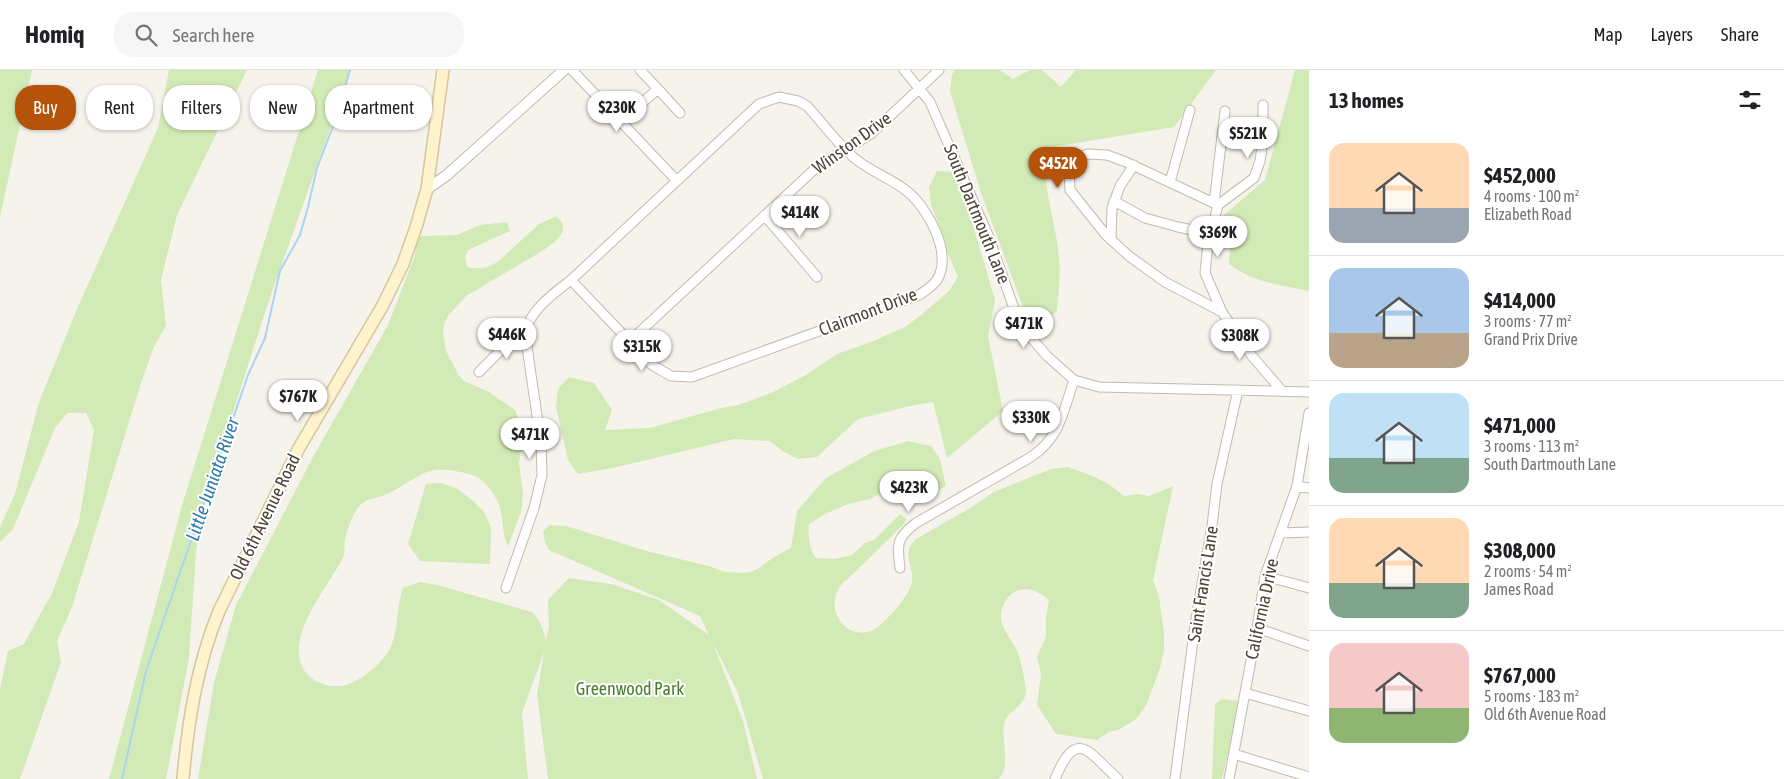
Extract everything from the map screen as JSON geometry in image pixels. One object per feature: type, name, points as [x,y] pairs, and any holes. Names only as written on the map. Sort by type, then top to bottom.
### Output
[{"type":"main road","name":"Old 6th Avenue Road","points":[[182,779],[191,704],[197,676],[211,632],[237,574],[299,448],[363,341],[393,286],[412,241],[427,189],[443,70]]},
{"type":"street","points":[[427,189],[448,175],[564,70]]},
{"type":"street","points":[[572,70],[677,181]]},
{"type":"street","points":[[640,70],[680,113]]},
{"type":"street","name":"South Dartmouth Lane","points":[[904,70],[930,102],[988,235],[1020,322],[1042,351],[1074,380],[1099,387],[1309,392]]},
{"type":"street","name":"Winston Drive","points":[[630,341],[818,166],[846,150],[878,127],[940,70]]},
{"type":"street","points":[[621,121],[658,89]]},
{"type":"street","name":"Clairmont Drive","points":[[479,372],[512,339],[525,333],[527,323],[533,314],[759,104],[779,97],[798,101],[806,106],[853,157],[907,191],[923,208],[934,226],[940,245],[941,271],[931,288],[692,377],[671,376],[652,365],[571,280]]},
{"type":"street","points":[[1216,204],[1254,178],[1260,161],[1263,140],[1263,105]]},
{"type":"street","points":[[1170,182],[1190,110]]},
{"type":"street","points":[[1225,110],[1216,204],[1205,263],[1205,273],[1222,312],[1252,356],[1282,391]]},
{"type":"street","points":[[1216,204],[1134,165],[1107,155],[1087,154],[1075,160],[1069,171],[1070,190],[1111,240],[1129,256],[1166,282],[1222,312]]},
{"type":"street","points":[[1111,240],[1112,208],[1120,186],[1134,165]]},
{"type":"street","points":[[1114,202],[1145,218],[1211,234]]},
{"type":"street","points":[[765,216],[817,276]]},
{"type":"street","points":[[506,588],[534,508],[542,475],[541,442],[525,333]]},
{"type":"street","points":[[900,568],[897,546],[905,531],[1025,460],[1048,444],[1058,427],[1074,380]]},
{"type":"street","name":"Saint Francis Lane","points":[[1175,779],[1195,625],[1212,526],[1216,484],[1238,390]]},
{"type":"street","name":"California Drive","points":[[1228,779],[1265,576],[1297,486],[1309,413]]},
{"type":"street","points":[[1297,486],[1309,488]]},
{"type":"street","points":[[1280,533],[1309,532]]},
{"type":"street","points":[[1265,576],[1309,588]]},
{"type":"street","points":[[1257,628],[1309,646]]},
{"type":"street","points":[[1245,693],[1309,712]]},
{"type":"street","points":[[1055,779],[1067,755],[1079,749],[1092,754],[1118,779]]},
{"type":"street","points":[[1234,754],[1309,777]]},
{"type":"green space","points":[[0,70],[32,70],[29,85],[15,85],[15,130],[19,130],[0,217]]},
{"type":"green space","points":[[169,70],[247,70],[240,85],[166,85]]},
{"type":"green space","points":[[318,70],[351,70],[346,85],[325,85],[325,130],[330,130],[266,309],[205,500],[196,551],[189,658],[166,779],[109,779],[183,502],[299,130],[315,130],[315,85],[313,85]]},
{"type":"green space","points":[[955,70],[1000,70],[1013,79],[1030,70],[1042,70],[1061,87],[1076,70],[1216,70],[1174,127],[1046,148],[1045,176],[1060,271],[1057,311],[1043,322],[1027,318],[980,190],[950,91],[952,74]]},
{"type":"green space","points":[[1295,70],[1309,70],[1309,291],[1258,279],[1229,264],[1230,247],[1218,220],[1265,180]]},
{"type":"green space","points":[[163,102],[163,130],[218,130],[177,215],[161,280],[166,325],[153,349],[141,383],[72,607],[57,641],[61,662],[20,779],[0,779],[0,689],[8,651],[24,644],[52,593],[79,522],[94,430],[86,413],[67,413],[55,428],[13,529],[0,542],[0,527],[15,494],[39,402],[77,309],[158,128]]},
{"type":"green space","points":[[937,171],[954,172],[962,188],[995,300],[988,336],[1003,411],[947,458],[933,402],[858,419],[817,457],[798,459],[784,452],[770,441],[734,439],[613,468],[578,474],[568,460],[556,407],[558,389],[569,377],[594,383],[612,410],[605,430],[650,428],[721,408],[739,405],[773,392],[806,375],[837,354],[905,327],[920,316],[948,292],[958,277],[942,240],[938,222],[931,205],[929,187]]},
{"type":"green space","name":"Greenwood Park","points":[[556,216],[562,222],[563,231],[558,239],[544,250],[466,296],[448,316],[444,324],[443,333],[446,351],[458,374],[464,381],[489,392],[515,410],[518,418],[522,445],[519,463],[523,495],[521,512],[508,546],[504,535],[500,507],[496,499],[482,480],[469,474],[445,470],[430,471],[387,494],[363,503],[355,512],[349,527],[343,558],[313,607],[303,629],[299,651],[300,661],[307,674],[319,683],[342,686],[354,682],[372,670],[386,655],[392,644],[403,588],[420,582],[437,585],[532,612],[540,622],[546,640],[549,627],[548,600],[569,578],[611,584],[659,600],[709,635],[700,616],[549,550],[543,532],[549,525],[566,526],[650,552],[709,566],[725,572],[751,572],[791,548],[797,511],[826,478],[874,451],[908,441],[931,446],[940,459],[946,486],[931,493],[909,489],[886,491],[870,499],[848,504],[825,514],[809,524],[810,542],[816,558],[834,559],[852,555],[865,543],[874,540],[900,514],[907,519],[840,587],[835,598],[838,618],[845,626],[854,631],[864,633],[875,629],[903,600],[911,587],[912,574],[908,555],[911,545],[916,539],[994,492],[1051,469],[1068,467],[1093,476],[1110,485],[1124,496],[1138,494],[1149,496],[1173,486],[1153,580],[1159,597],[1164,633],[1164,651],[1146,706],[1135,720],[1097,740],[1056,734],[1037,705],[1041,674],[1037,656],[1046,637],[1046,617],[1049,600],[1038,592],[1026,589],[1011,594],[1001,612],[1003,625],[1019,656],[1026,690],[1023,701],[1009,715],[1004,724],[1005,761],[1002,774],[998,779],[763,779],[738,693],[712,641],[743,721],[757,779],[548,779],[537,695],[544,652],[522,713],[528,779],[198,779],[214,683],[236,605],[314,455],[388,325],[415,255],[416,243],[421,236],[457,235],[480,225],[507,222],[510,231],[468,250],[465,258],[467,267],[484,268],[500,260],[539,224]]},
{"type":"green space","points":[[440,483],[456,488],[484,512],[491,527],[490,564],[420,561],[408,544],[426,484]]},
{"type":"green space","points":[[1222,699],[1240,701],[1222,779],[1212,779],[1215,704]]},
{"type":"waterway","name":"Little Juniata River","points":[[122,779],[146,671],[248,375],[265,338],[280,271],[300,235],[317,168],[335,121],[350,70]]}]
